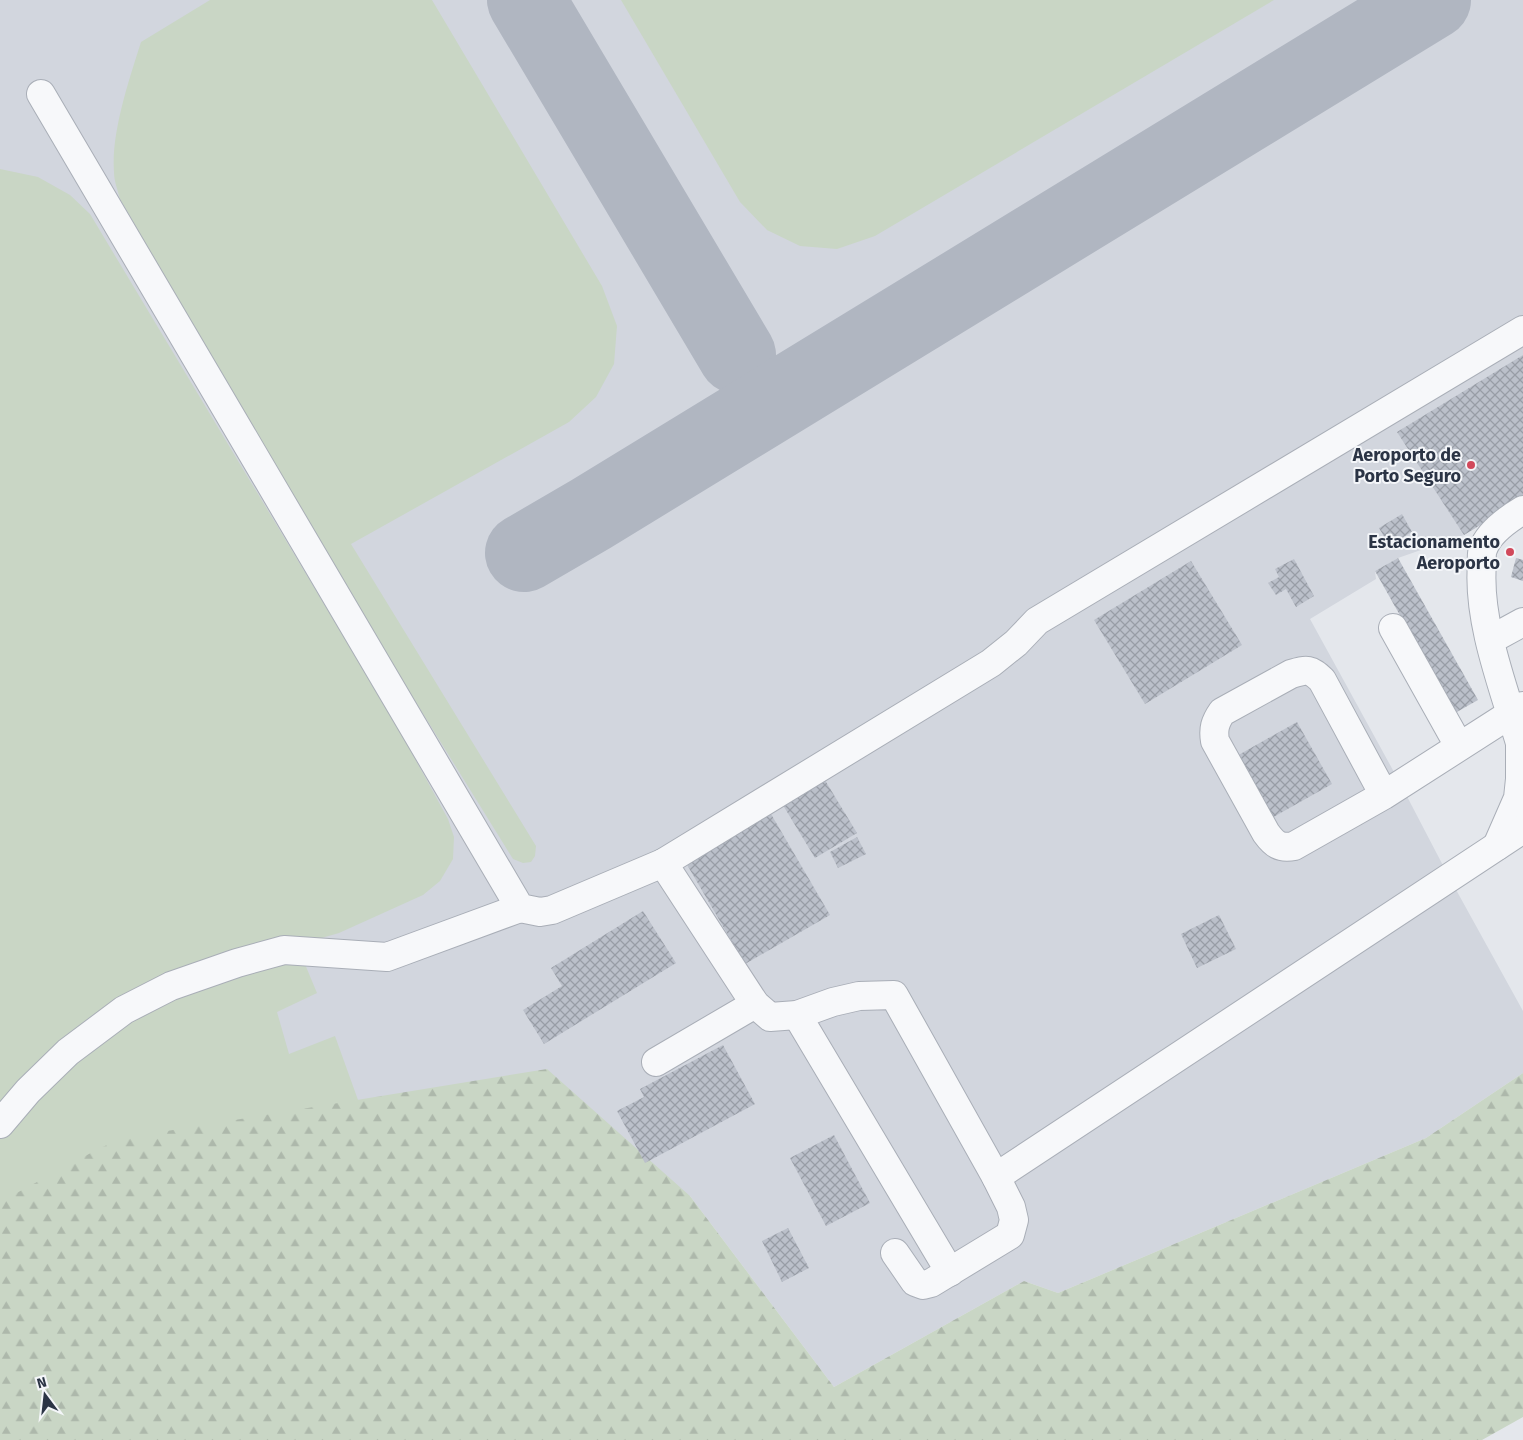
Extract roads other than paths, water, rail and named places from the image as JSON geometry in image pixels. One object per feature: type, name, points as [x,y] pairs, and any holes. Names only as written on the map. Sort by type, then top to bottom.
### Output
[{"type":"lane","points":[[41,94],[520,908]]},
{"type":"lane","points":[[0,1124],[28,1091],[74,1047],[124,1010],[171,986],[237,963],[284,950],[386,957],[520,908],[540,912],[552,910],[663,863],[990,663],[1016,643],[1037,621],[1523,330]]},
{"type":"lane","points":[[1497,846],[1518,798],[1521,744],[1517,709],[1490,640],[1480,577],[1483,550],[1494,531],[1523,510]]},
{"type":"lane","points":[[1490,640],[1523,622]]},
{"type":"lane","points":[[1393,628],[1459,746]]},
{"type":"lane","points":[[1384,795],[1322,680],[1313,672],[1303,671],[1291,674],[1222,712],[1215,722],[1215,741],[1266,833],[1272,842],[1280,847],[1294,846],[1384,795],[1517,709]]},
{"type":"lane","points":[[996,1177],[1523,829]]},
{"type":"lane","points":[[663,863],[755,1004],[770,1017],[796,1015],[833,1002],[859,996],[894,995],[996,1177],[1011,1207],[1014,1220],[1010,1236],[931,1284],[922,1285],[915,1282],[895,1253]]},
{"type":"lane","points":[[656,1062],[755,1004]]},
{"type":"lane","points":[[796,1015],[950,1272]]},
{"type":"place","name":"Aeroporto de Porto Seguro","points":[[1471,465]]},
{"type":"place","name":"Estacionamento Aeroporto","points":[[1510,552]]}]
